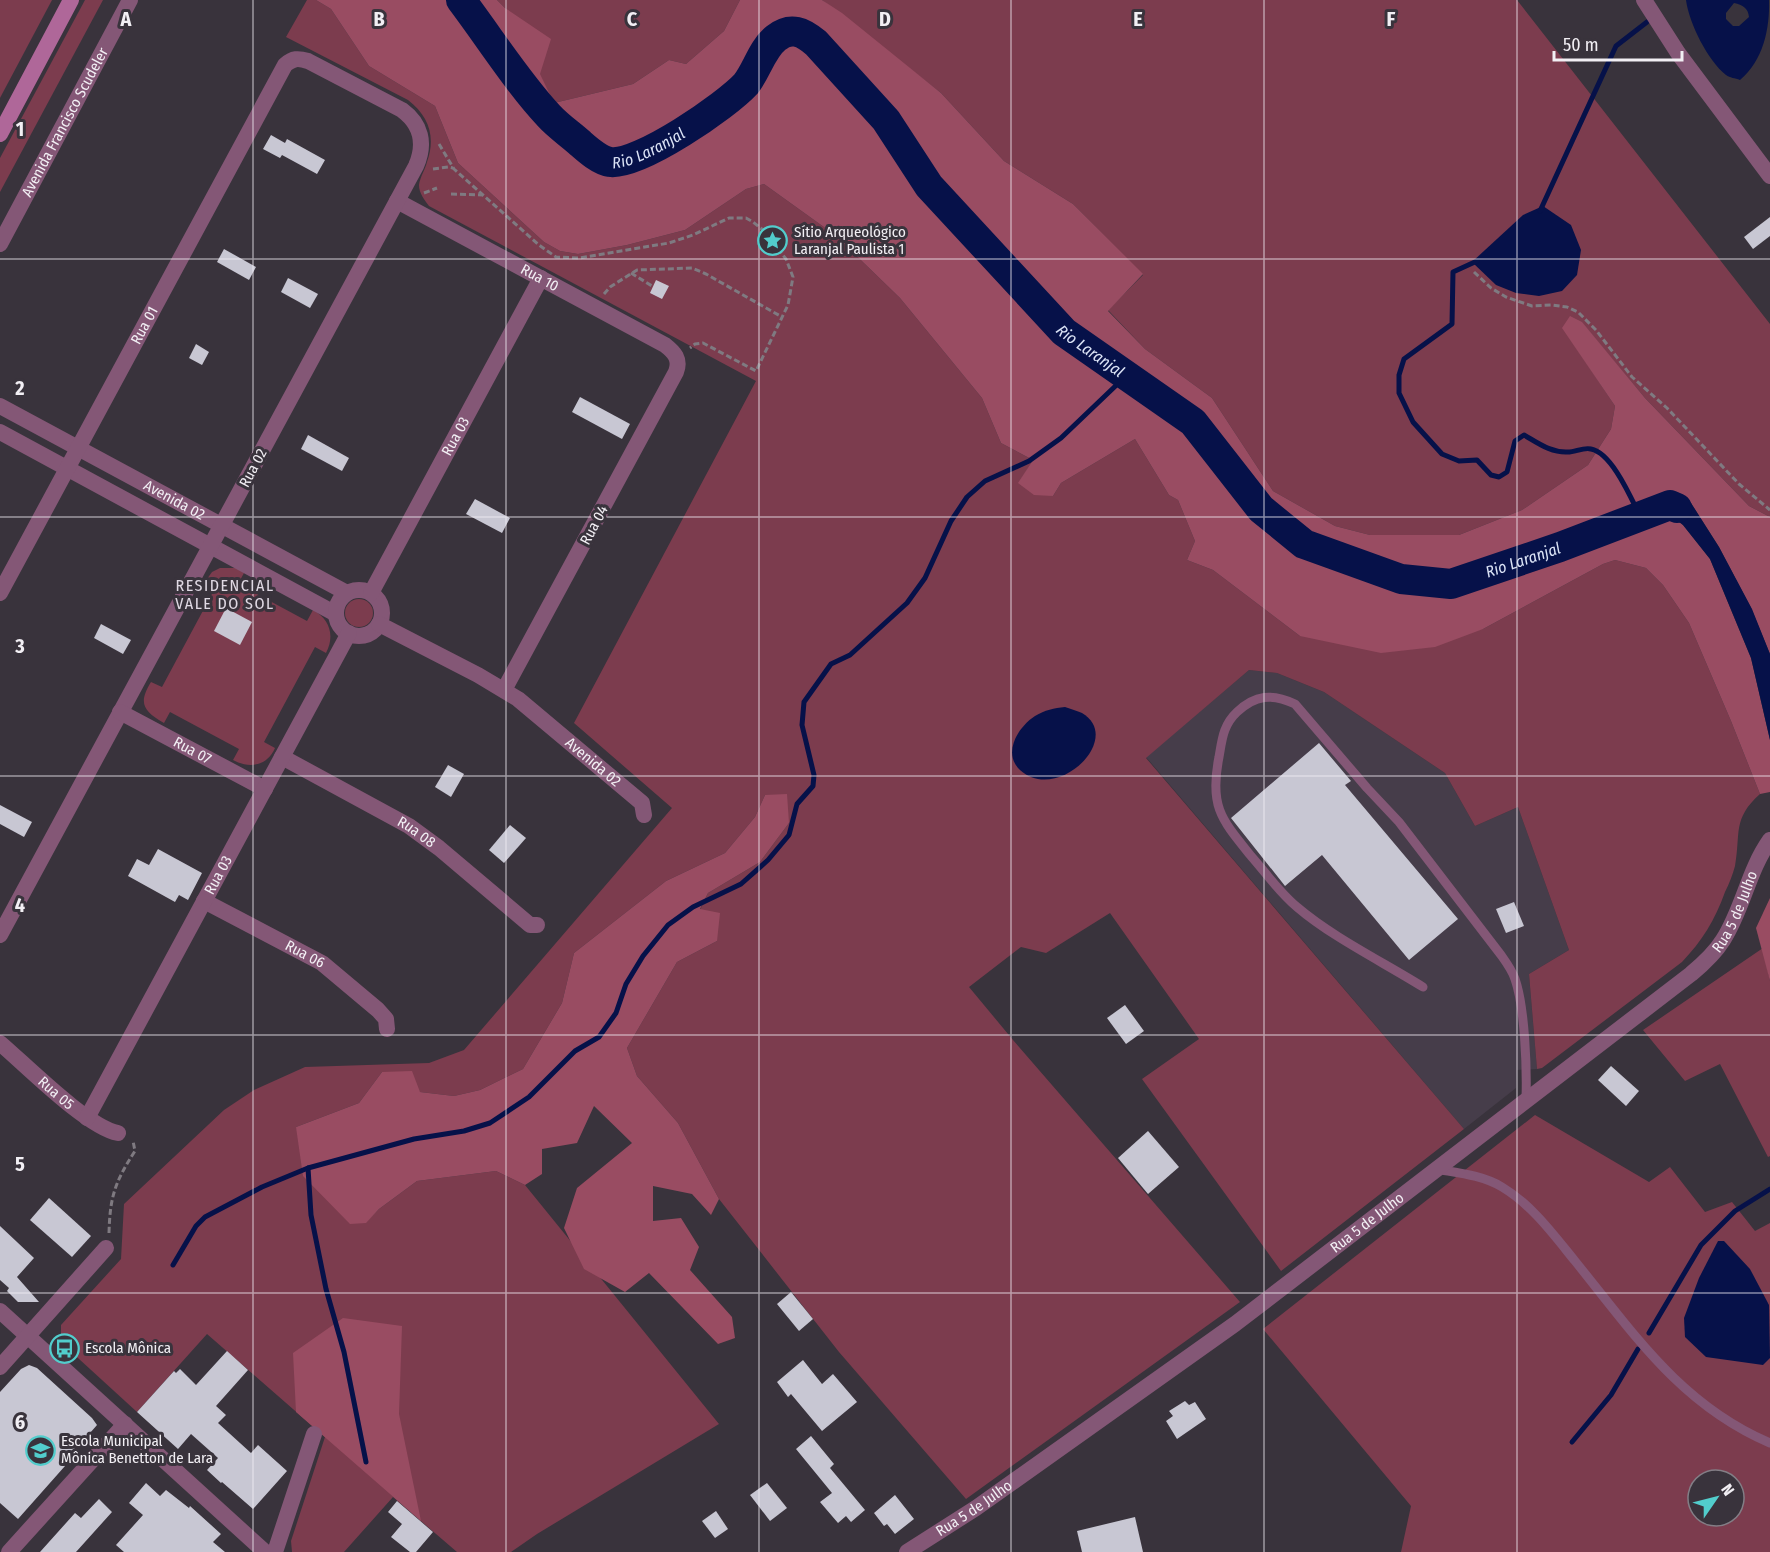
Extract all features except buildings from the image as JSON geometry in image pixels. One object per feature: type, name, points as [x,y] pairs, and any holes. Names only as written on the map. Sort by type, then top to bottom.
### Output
[{"type":"main road","points":[[0,134],[71,0]]},
{"type":"street","name":"Avenida Francisco Scudeler","points":[[0,244],[130,0]]},
{"type":"street","points":[[1644,0],[1678,53],[1770,176]]},
{"type":"street","name":"Rua 02","points":[[0,935],[419,160],[422,143],[416,124],[402,110],[308,62],[299,58],[291,60]]},
{"type":"street","name":"Rua 01","points":[[0,593],[285,66],[291,60]]},
{"type":"street","name":"Rua 10","points":[[397,201],[665,345],[678,358]]},
{"type":"street","name":"Rua 03","points":[[371,593],[541,278]]},
{"type":"street","name":"Rua 04","points":[[504,690],[676,372],[679,366],[678,358]]},
{"type":"street","name":"Avenida 02","points":[[0,406],[347,593]]},
{"type":"street","name":"Avenida 02","points":[[0,432],[336,614]]},
{"type":"street","points":[[358,590],[371,593],[381,606],[382,618],[379,624],[376,629],[366,635],[349,633],[340,625],[336,614],[339,602],[347,593],[358,590]]},
{"type":"street","name":"Avenida 02","points":[[379,624],[504,690],[532,709],[642,803],[644,815]]},
{"type":"street","name":"Rua 03","points":[[87,1118],[349,633]]},
{"type":"street","name":"Rua 07","points":[[120,712],[265,789]]},
{"type":"street","name":"Rua 08","points":[[282,758],[409,826],[439,848],[530,925],[537,925]]},
{"type":"street","name":"Rua 5 de Julho","points":[[907,1552],[976,1508],[1235,1324],[1692,974],[1722,942],[1751,874],[1770,840]]},
{"type":"street","name":"Rua 06","points":[[204,901],[322,963],[378,1010],[386,1019],[387,1029]]},
{"type":"street","name":"Rua 05","points":[[0,1043],[87,1118],[118,1133]]},
{"type":"street","points":[[0,1367],[106,1248]]},
{"type":"street","points":[[0,1311],[265,1552]]},
{"type":"street","points":[[9,1552],[125,1424]]},
{"type":"street","points":[[275,1552],[314,1434]]},
{"type":"lane","points":[[1424,987],[1321,925],[1297,907],[1279,890],[1224,822],[1216,794],[1216,771],[1225,728],[1231,717],[1247,703],[1265,697],[1283,698],[1295,704],[1399,822],[1501,955],[1514,976],[1520,1000],[1526,1069],[1526,1100]]},
{"type":"lane","points":[[1436,1169],[1485,1179],[1501,1186],[1525,1204],[1546,1226],[1653,1357],[1676,1381],[1699,1402],[1733,1424],[1770,1443]]},
{"type":"path","points":[[435,137],[454,169],[539,245],[556,257],[612,253],[669,243],[693,235],[729,218],[746,218],[763,230],[791,267],[793,277],[788,305],[756,371],[703,343],[695,344],[678,358]]},
{"type":"path","points":[[428,171],[441,167],[454,169]]},
{"type":"path","points":[[424,193],[436,188]]},
{"type":"path","points":[[451,194],[484,195]]},
{"type":"path","points":[[603,295],[610,287],[631,273],[645,268],[692,268],[782,317]]},
{"type":"path","points":[[1474,272],[1506,297],[1532,306],[1552,305],[1567,307],[1578,312],[1596,330],[1632,376],[1682,423],[1739,484],[1770,510]]},
{"type":"path","points":[[631,273],[652,286]]},
{"type":"path","points":[[106,1248],[114,1190],[117,1180],[135,1151],[133,1141],[118,1133]]},
{"type":"shaded area","points":[[0,0],[52,0],[0,98]]},
{"type":"shaded area","points":[[85,0],[103,0],[0,192],[0,158]]},
{"type":"shaded area","points":[[307,0],[316,0],[331,9],[369,66],[435,106],[458,163],[544,242],[560,251],[578,254],[627,245],[685,230],[746,189],[764,184],[835,235],[900,298],[982,398],[1001,443],[1033,460],[1019,483],[1053,496],[1061,483],[1135,439],[1169,495],[1178,500],[1195,541],[1187,560],[1213,570],[1300,636],[1483,629],[1603,564],[1615,560],[1646,568],[1663,585],[1689,623],[1760,794],[1741,819],[1735,866],[1717,912],[1702,938],[1682,962],[1542,1068],[1537,1069],[1529,974],[1569,950],[1518,807],[1475,826],[1445,773],[1324,692],[1277,673],[1249,670],[1146,758],[1464,1129],[1281,1271],[1142,1079],[1199,1039],[1110,913],[1046,953],[1021,947],[969,987],[1240,1302],[966,1499],[839,1352],[719,1199],[678,1123],[637,1076],[627,1048],[677,962],[717,941],[700,910],[708,893],[760,862],[789,823],[765,795],[755,817],[725,853],[666,881],[574,953],[562,1003],[523,1069],[480,1090],[454,1096],[420,1092],[382,1072],[359,1103],[296,1127],[366,1222],[379,1209],[417,1181],[496,1171],[525,1185],[719,1424],[511,1552],[457,1552],[393,1497],[344,1552],[292,1552],[291,1541],[325,1437],[207,1334],[137,1412],[67,1348],[61,1340],[61,1325],[121,1259],[124,1204],[224,1110],[254,1090],[305,1067],[429,1063],[464,1050],[672,808],[574,723],[756,381],[429,206],[419,185],[431,144],[426,120],[408,100],[286,37]]},
{"type":"shaded area","points":[[316,0],[497,0],[505,8],[551,39],[540,74],[554,103],[633,84],[669,60],[686,64],[724,31],[740,0],[822,0],[842,13],[941,93],[1004,161],[1073,204],[1143,274],[1108,311],[1145,349],[1212,398],[1273,491],[1335,526],[1370,535],[1459,535],[1522,510],[1588,465],[1611,429],[1615,406],[1562,328],[1570,316],[1582,322],[1645,398],[1749,506],[1770,517],[1770,654],[1751,608],[1719,547],[1691,503],[1641,516],[1669,514],[1683,525],[1710,559],[1751,658],[1770,740],[1770,792],[1760,794],[1689,623],[1663,585],[1646,568],[1615,560],[1603,564],[1483,629],[1435,647],[1381,653],[1300,636],[1213,570],[1187,560],[1195,541],[1178,500],[1169,495],[1135,439],[1061,483],[1053,496],[1034,495],[1018,483],[1033,460],[1001,443],[982,398],[900,298],[835,235],[764,184],[746,189],[685,230],[627,245],[578,254],[560,251],[544,242],[458,163],[435,106],[369,66],[331,9]]},
{"type":"shaded area","points":[[497,0],[740,0],[724,31],[686,64],[669,60],[633,84],[554,103],[505,8]]},
{"type":"shaded area","points":[[822,0],[1517,0],[1770,324],[1770,517],[1749,506],[1645,398],[1582,323],[1563,328],[1615,406],[1611,429],[1588,465],[1522,510],[1459,535],[1370,535],[1335,526],[1273,491],[1212,398],[1145,349],[1108,310],[1143,275],[1073,204],[1004,161],[941,93]]},
{"type":"shaded area","points":[[1686,0],[1769,0],[1768,22],[1760,54],[1740,80],[1726,75],[1713,61],[1700,41]],"holes":[[[1734,3],[1746,9],[1749,17],[1739,26],[1733,26],[1726,19],[1726,13]]]},
{"type":"shaded area","points":[[1543,206],[1571,225],[1581,250],[1577,275],[1562,291],[1539,296],[1516,293],[1496,285],[1472,262],[1523,215]]},
{"type":"shaded area","points":[[1664,495],[1678,495],[1691,503],[1719,547],[1752,609],[1770,654],[1770,740],[1751,658],[1710,559],[1683,525],[1669,514],[1640,516],[1652,502]]},
{"type":"shaded area","points":[[220,568],[237,568],[244,573],[238,584],[307,621],[313,610],[327,623],[330,634],[326,653],[315,647],[264,742],[275,748],[272,754],[263,762],[252,765],[233,760],[239,749],[170,712],[164,723],[147,710],[144,701],[151,682],[162,687],[213,592],[202,586],[212,572]]},
{"type":"shaded area","points":[[359,599],[369,603],[373,613],[369,623],[359,627],[349,623],[345,613],[349,603]]},
{"type":"shaded area","points":[[1249,670],[1277,673],[1324,692],[1445,773],[1475,826],[1518,807],[1569,950],[1529,974],[1537,1069],[1517,1070],[1516,1088],[1464,1129],[1146,757]]},
{"type":"shaded area","points":[[1065,707],[1082,713],[1093,724],[1096,738],[1091,751],[1081,764],[1067,774],[1051,779],[1035,778],[1020,770],[1012,756],[1012,748],[1018,733],[1042,712]]},
{"type":"shaded area","points":[[787,794],[789,823],[760,862],[708,893],[700,909],[720,913],[717,941],[677,962],[627,1048],[637,1076],[678,1123],[719,1199],[711,1215],[692,1194],[653,1186],[653,1221],[681,1218],[699,1247],[690,1270],[732,1317],[735,1338],[718,1344],[649,1273],[625,1292],[584,1269],[564,1228],[577,1188],[632,1143],[594,1106],[577,1143],[542,1149],[542,1174],[525,1185],[496,1171],[417,1181],[379,1209],[366,1223],[350,1224],[303,1176],[296,1127],[359,1103],[382,1072],[412,1071],[420,1092],[454,1096],[480,1090],[523,1069],[562,1003],[574,953],[666,881],[725,853],[755,817],[765,795]]},
{"type":"shaded area","points":[[1770,898],[1770,981],[1756,928]]},
{"type":"shaded area","points":[[1763,948],[1770,981],[1770,1156],[1768,1157],[1720,1064],[1685,1081],[1643,1030]]},
{"type":"shaded area","points":[[1535,1115],[1649,1182],[1670,1167],[1705,1212],[1732,1202],[1755,1231],[1770,1223],[1770,1552],[1401,1552],[1411,1506],[1263,1329]]},
{"type":"shaded area","points":[[1718,1241],[1724,1241],[1750,1269],[1769,1305],[1770,1358],[1763,1365],[1706,1357],[1685,1337],[1684,1318],[1699,1278]]},
{"type":"shaded area","points":[[343,1318],[402,1326],[399,1414],[421,1521],[296,1412],[293,1353]]},
{"type":"waterway","name":"Rio Laranjal","points":[[461,0],[537,103],[560,127],[590,152],[610,162],[623,161],[661,145],[721,106],[746,84],[767,48],[781,34],[792,31],[806,36],[816,43],[886,120],[929,186],[1064,332],[1193,422],[1261,509],[1304,544],[1401,579],[1451,584],[1560,547],[1670,505],[1677,508]]},
{"type":"waterway","points":[[1540,211],[1616,46],[1647,22]]},
{"type":"waterway","points":[[1477,261],[1453,272],[1452,324],[1404,359],[1399,375],[1399,393],[1413,422],[1442,454],[1459,461],[1477,460],[1491,475],[1499,477],[1507,472],[1515,441],[1524,435],[1556,451],[1591,449],[1599,452],[1613,467],[1640,516]]},
{"type":"waterway","points":[[173,1265],[196,1226],[205,1217],[262,1187],[308,1168],[414,1139],[464,1131],[490,1123],[529,1097],[575,1051],[599,1037],[616,1013],[626,984],[643,956],[668,925],[693,907],[741,884],[768,860],[789,835],[797,804],[813,786],[814,775],[802,725],[804,702],[831,664],[850,655],[907,603],[925,578],[951,521],[967,497],[985,481],[1029,461],[1061,438],[1127,375]]},
{"type":"waterway","points":[[308,1168],[311,1215],[326,1289],[344,1352],[366,1462]]},
{"type":"waterway","points":[[1649,1333],[1701,1245],[1735,1211],[1770,1189]]},
{"type":"waterway","points":[[1572,1442],[1611,1395],[1638,1349]]},
{"type":"place","name":"Sítio Arqueológico Laranjal Paulista 1","points":[[773,241]]},
{"type":"place","name":"Escola Mônica","points":[[64,1348]]},
{"type":"place","name":"Escola Municipal Mônica Benetton de Lara","points":[[40,1450]]},
{"type":"district","name":"RESIDENCIAL VALE DO SOL","points":[[225,594]]}]
